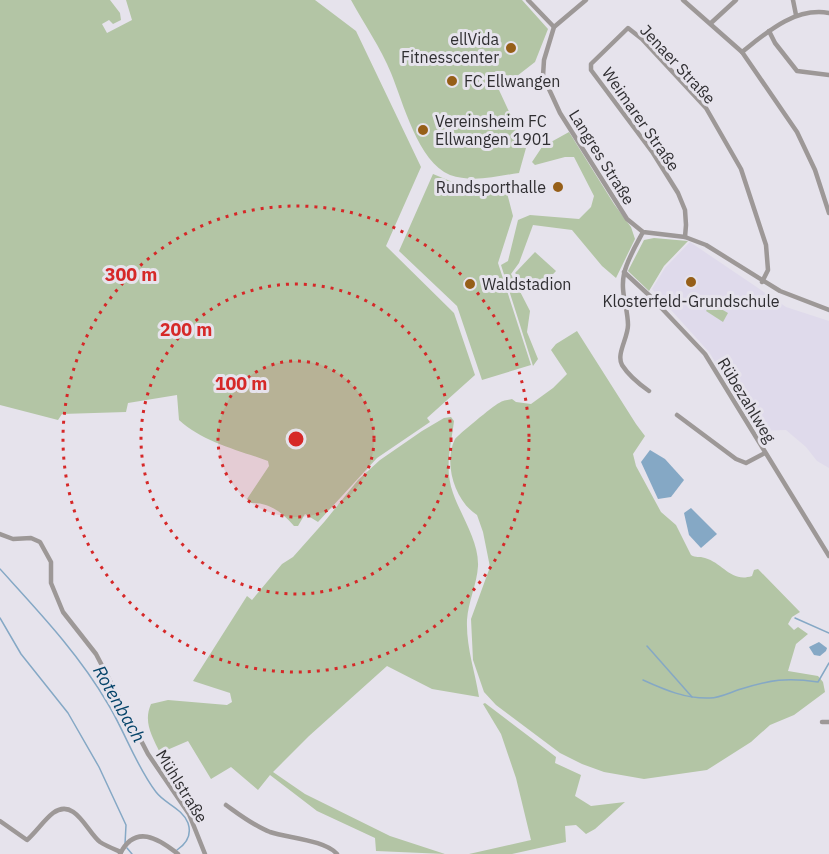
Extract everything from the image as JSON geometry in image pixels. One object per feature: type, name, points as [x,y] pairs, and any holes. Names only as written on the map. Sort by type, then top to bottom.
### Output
[{"type":"street","points":[[528,0],[554,27],[586,0]]},
{"type":"street","points":[[683,0],[742,52],[796,132],[815,170],[829,213]]},
{"type":"street","points":[[711,23],[736,0]]},
{"type":"street","points":[[793,0],[796,15]]},
{"type":"street","points":[[742,52],[769,31],[796,15],[829,13]]},
{"type":"street","name":"Langres Straße","points":[[554,27],[546,48],[543,76],[560,113],[611,195],[627,219],[642,232]]},
{"type":"street","name":"Weimarer Straße","points":[[628,28],[591,64],[591,70],[653,153],[678,193],[685,210],[685,237]]},
{"type":"street","name":"Jenaer Straße","points":[[628,28],[642,39],[706,108],[741,169],[766,245],[768,270],[762,282]]},
{"type":"street","points":[[769,31],[775,43],[797,71],[829,75]]},
{"type":"street","points":[[649,392],[634,380],[621,364],[620,353],[625,344],[628,324],[624,304],[624,272],[642,232],[685,237],[706,245],[727,256],[762,282],[803,302],[829,310]]},
{"type":"street","name":"Rübezahlweg","points":[[624,272],[705,354],[829,556]]},
{"type":"street","points":[[677,415],[736,459],[746,463],[765,453]]},
{"type":"street","name":"Mühlstraße","points":[[0,534],[14,539],[31,538],[40,542],[51,562],[51,583],[63,612],[96,654],[148,754],[189,814],[205,854]]},
{"type":"street","points":[[822,722],[829,722]]},
{"type":"street","points":[[226,805],[255,825],[270,832],[327,846],[337,854]]},
{"type":"street","points":[[0,821],[27,840],[52,813],[63,809],[69,810],[82,819],[99,841],[121,851],[128,843],[139,837],[150,836],[178,854]]},
{"type":"shaded area","points":[[690,242],[786,307],[829,321],[829,468],[817,461],[806,447],[786,430],[757,431],[709,352],[652,289],[665,268]]},
{"type":"green space","points":[[0,0],[110,0],[120,13],[121,20],[113,24],[109,20],[102,24],[107,33],[132,20],[126,0],[315,0],[356,31],[421,167],[386,246],[454,313],[475,375],[427,418],[430,422],[377,458],[318,522],[305,514],[298,526],[294,526],[275,509],[264,504],[251,503],[247,499],[269,466],[268,461],[221,445],[188,428],[179,420],[177,395],[128,403],[126,412],[62,414],[58,420],[0,405]]},
{"type":"green space","name":"FC Ellwangen","points":[[351,0],[522,0],[548,29],[535,62],[499,90],[526,148],[519,173],[484,178],[459,177],[450,175],[429,158],[413,130],[387,64]]},
{"type":"green space","points":[[569,132],[631,227],[635,239],[616,278],[602,266],[572,230],[533,225],[519,263],[511,274],[530,311],[527,332],[538,359],[533,366],[501,265],[508,261],[518,220],[530,215],[579,219],[591,207],[594,196],[574,157],[565,157],[535,165],[532,162],[542,147]]},
{"type":"green space","name":"Waldstadion","points":[[433,174],[455,183],[481,185],[507,193],[513,216],[498,263],[531,365],[482,380],[457,306],[399,251]]},
{"type":"green space","points":[[654,238],[688,241],[664,266],[649,291],[628,271],[644,240]]},
{"type":"green space","points":[[535,252],[556,271],[536,292],[515,273]]},
{"type":"green space","points":[[711,303],[728,313],[723,322],[706,311]]},
{"type":"green space","points":[[577,331],[645,436],[633,454],[636,466],[661,512],[676,525],[691,555],[711,560],[738,577],[752,576],[754,570],[758,569],[800,612],[792,617],[788,624],[794,630],[798,627],[808,634],[796,644],[788,671],[818,676],[823,682],[825,692],[794,715],[770,725],[751,742],[707,770],[644,779],[604,772],[582,764],[560,753],[496,705],[484,692],[473,660],[471,619],[490,567],[477,515],[463,501],[453,481],[450,459],[455,439],[501,402],[512,399],[516,402],[531,404],[553,388],[567,374],[551,350],[556,344]]},
{"type":"green space","points":[[451,417],[454,421],[449,457],[450,484],[473,538],[478,557],[467,630],[479,697],[432,689],[387,666],[309,736],[273,772],[305,794],[390,836],[445,854],[376,851],[375,838],[317,811],[270,775],[258,790],[231,767],[211,779],[188,741],[160,753],[148,723],[151,704],[168,700],[227,705],[232,702],[230,693],[193,681],[247,596],[252,600],[282,564],[293,557],[325,521],[358,480],[380,460],[422,431],[444,418]]},
{"type":"green space","points":[[485,703],[556,757],[555,763],[581,775],[575,796],[591,806],[625,802],[595,829],[586,834],[576,825],[565,826],[566,842],[512,854],[469,854],[531,840],[516,778],[501,734],[483,704]]},
{"type":"water","points":[[650,450],[665,459],[684,480],[671,497],[658,499],[641,462]]},
{"type":"water","points":[[691,508],[717,534],[701,548],[689,535],[684,513]]},
{"type":"water","points":[[819,642],[827,648],[820,656],[814,655],[809,647]]},
{"type":"waterway","name":"Rotenbach","points":[[0,569],[58,634],[84,668],[114,715],[149,782],[160,796],[185,818],[189,827],[189,835],[177,850]]},
{"type":"waterway","points":[[0,618],[21,654],[68,713],[99,767],[126,825],[125,844]]},
{"type":"waterway","points":[[795,618],[829,633]]},
{"type":"waterway","points":[[647,646],[692,697]]},
{"type":"waterway","points":[[643,680],[684,695],[714,698],[770,682],[788,680],[818,682],[829,663]]},
{"type":"waterway","points":[[127,848],[132,854]]},
{"type":"place","name":"ellVida Fitnesscenter","points":[[511,48]]},
{"type":"place","name":"FC Ellwangen","points":[[452,81]]},
{"type":"place","name":"Vereinsheim FC Ellwangen 1901","points":[[423,130]]},
{"type":"place","name":"Rundsporthalle","points":[[558,187]]},
{"type":"place","name":"Klosterfeld-Grundschule","points":[[691,282]]},
{"type":"place","name":"Waldstadion","points":[[470,284]]}]
